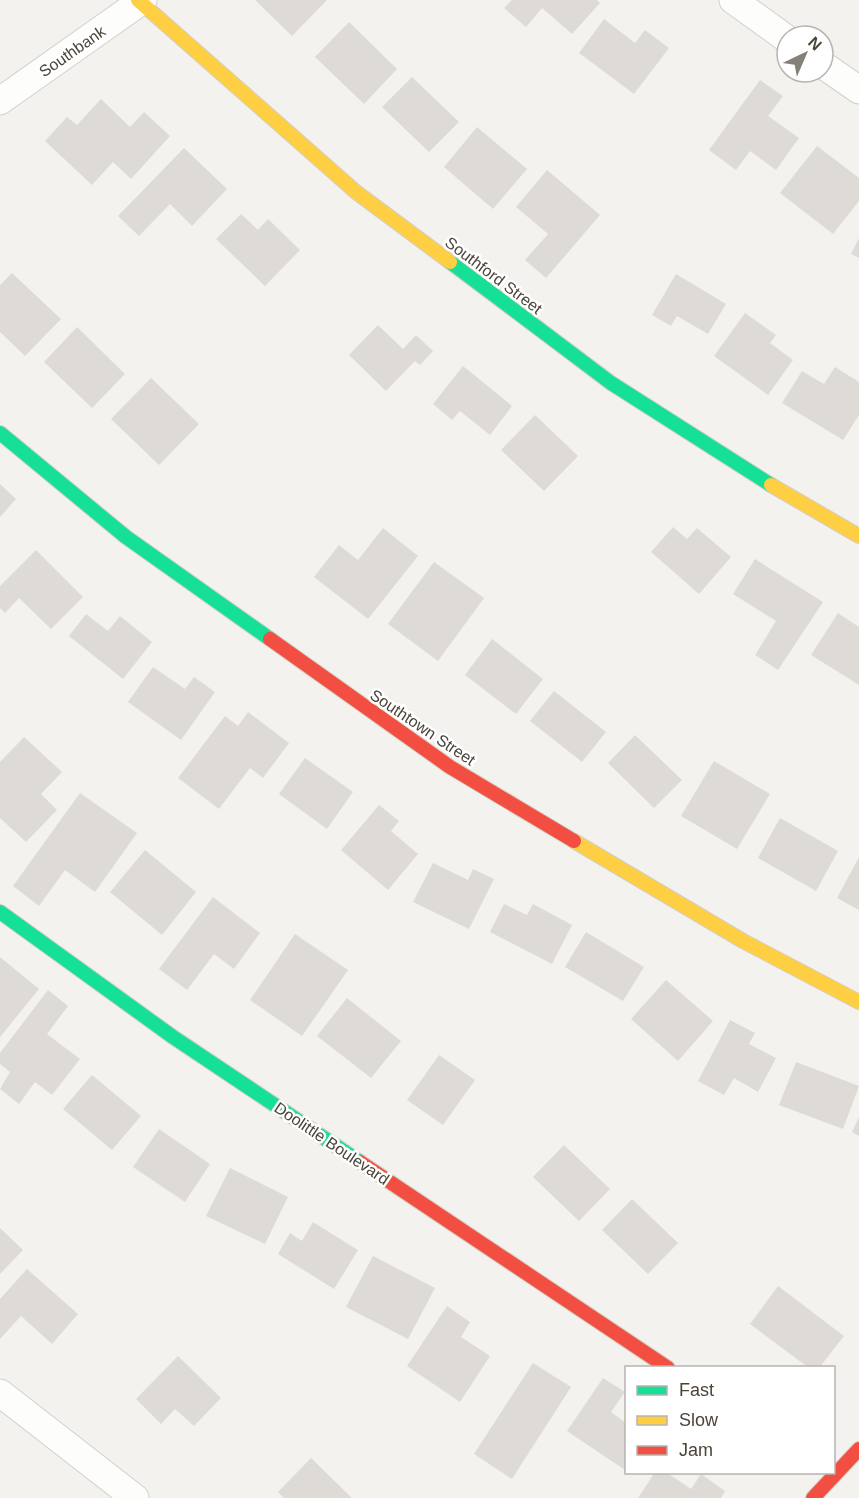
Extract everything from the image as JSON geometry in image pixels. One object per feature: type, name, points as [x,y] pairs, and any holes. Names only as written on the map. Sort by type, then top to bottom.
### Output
[{"type":"street","points":[[733,0],[775,30]]},
{"type":"street","name":"Southbank","points":[[0,101],[140,1]]},
{"type":"street","name":"Southford Street","points":[[140,1],[356,192],[611,383],[752,474],[859,536]]},
{"type":"street","points":[[835,73],[859,90]]},
{"type":"street","name":"Southtown Street","points":[[0,433],[126,537],[450,767],[743,941],[859,1002]]},
{"type":"street","name":"Doolittle Boulevard","points":[[0,912],[173,1036],[665,1366]]},
{"type":"street","points":[[0,1393],[135,1498]]},
{"type":"street","points":[[835,1469],[859,1449]]},
{"type":"street","points":[[813,1498],[828,1475]]},
{"type":"building","points":[[255,0],[327,0],[292,36]]},
{"type":"building","points":[[512,0],[597,0],[600,3],[572,34],[542,8],[526,27],[504,8]]},
{"type":"building","points":[[604,19],[635,43],[645,30],[669,48],[634,94],[579,53]]},
{"type":"building","points":[[349,22],[397,69],[364,104],[315,57]]},
{"type":"building","points":[[412,77],[459,122],[429,152],[382,107]]},
{"type":"building","points":[[760,80],[783,96],[768,116],[799,138],[776,170],[750,151],[736,170],[709,150]]},
{"type":"building","points":[[101,99],[130,127],[144,112],[170,136],[131,179],[113,162],[92,185],[45,141],[67,117],[77,125]]},
{"type":"building","points":[[477,127],[527,169],[493,209],[444,167]]},
{"type":"building","points":[[817,146],[859,178],[859,201],[833,234],[780,193]]},
{"type":"building","points":[[184,148],[227,189],[192,226],[170,204],[139,236],[118,216]]},
{"type":"building","points":[[547,170],[600,215],[546,278],[525,260],[548,234],[516,207]]},
{"type":"building","points":[[241,214],[258,230],[268,219],[300,250],[265,286],[216,239]]},
{"type":"building","points":[[859,238],[859,258],[851,254]]},
{"type":"building","points":[[12,273],[61,319],[25,356],[0,332],[0,285]]},
{"type":"building","points":[[676,274],[726,304],[708,334],[677,316],[671,326],[652,315]]},
{"type":"building","points":[[745,313],[776,335],[770,343],[793,360],[768,395],[714,356]]},
{"type":"building","points":[[378,325],[403,349],[416,335],[433,351],[420,365],[415,361],[386,391],[349,355]]},
{"type":"building","points":[[77,327],[125,374],[92,408],[44,362]]},
{"type":"building","points":[[463,366],[512,406],[490,435],[460,411],[452,420],[433,404]]},
{"type":"building","points":[[835,367],[859,382],[859,415],[843,440],[782,403],[802,371],[824,384]]},
{"type":"building","points":[[151,378],[199,424],[159,465],[111,419]]},
{"type":"building","points":[[535,415],[578,456],[544,491],[501,450]]},
{"type":"building","points":[[0,484],[16,499],[0,517]]},
{"type":"building","points":[[673,527],[687,539],[697,528],[731,557],[699,594],[651,552]]},
{"type":"building","points":[[383,528],[418,556],[368,619],[314,577],[339,545],[358,560]]},
{"type":"building","points":[[36,550],[83,597],[51,629],[19,598],[5,613],[0,608],[0,586]]},
{"type":"building","points":[[755,559],[823,602],[778,670],[755,655],[776,621],[733,594]]},
{"type":"building","points":[[434,562],[484,598],[438,661],[388,624]]},
{"type":"building","points":[[838,613],[859,627],[859,685],[811,655]]},
{"type":"building","points":[[86,614],[108,631],[120,616],[152,642],[123,679],[69,636]]},
{"type":"building","points":[[492,639],[543,679],[516,714],[465,675]]},
{"type":"building","points":[[153,667],[185,689],[194,677],[215,692],[181,740],[128,702]]},
{"type":"building","points":[[554,691],[606,732],[582,762],[530,721]]},
{"type":"building","points":[[248,712],[289,743],[263,778],[250,768],[219,809],[178,778],[225,716],[238,726]]},
{"type":"building","points":[[635,735],[682,780],[654,808],[608,763]]},
{"type":"building","points":[[24,737],[62,772],[41,794],[57,810],[26,842],[0,818],[0,762]]},
{"type":"building","points":[[305,758],[353,792],[327,829],[279,794]]},
{"type":"building","points":[[714,761],[770,794],[737,849],[681,816]]},
{"type":"building","points":[[80,793],[137,833],[95,892],[65,870],[39,906],[13,886]]},
{"type":"building","points":[[379,805],[399,821],[391,831],[418,854],[388,890],[341,850]]},
{"type":"building","points":[[780,818],[838,851],[816,891],[758,858]]},
{"type":"building","points":[[145,850],[196,892],[162,935],[110,892]]},
{"type":"building","points":[[859,857],[859,910],[837,898]]},
{"type":"building","points":[[433,863],[468,880],[473,869],[494,879],[469,929],[413,902]]},
{"type":"building","points":[[213,897],[260,933],[234,969],[214,954],[187,990],[159,969]]},
{"type":"building","points":[[504,904],[527,915],[533,904],[572,925],[552,964],[490,932]]},
{"type":"building","points":[[586,932],[644,967],[623,1001],[565,967]]},
{"type":"building","points":[[295,934],[348,970],[302,1036],[250,1000]]},
{"type":"building","points":[[0,957],[39,989],[0,1037]]},
{"type":"building","points":[[666,980],[713,1021],[678,1061],[631,1019]]},
{"type":"building","points":[[48,990],[68,1006],[47,1034],[80,1059],[52,1095],[35,1082],[19,1104],[0,1089],[10,1072],[0,1064],[0,1053]]},
{"type":"building","points":[[347,998],[401,1041],[371,1078],[317,1036]]},
{"type":"building","points":[[730,1020],[755,1033],[749,1044],[776,1058],[758,1092],[734,1078],[724,1095],[698,1081]]},
{"type":"building","points":[[439,1055],[475,1080],[443,1125],[407,1100]]},
{"type":"building","points":[[796,1062],[859,1086],[843,1129],[779,1105]]},
{"type":"building","points":[[92,1075],[141,1116],[112,1150],[63,1109]]},
{"type":"building","points":[[859,1117],[859,1136],[852,1132]]},
{"type":"building","points":[[159,1129],[210,1164],[185,1202],[133,1167]]},
{"type":"building","points":[[564,1145],[610,1189],[579,1221],[533,1177]]},
{"type":"building","points":[[230,1168],[288,1197],[265,1244],[206,1216]]},
{"type":"building","points":[[632,1199],[678,1243],[648,1274],[602,1230]]},
{"type":"building","points":[[313,1222],[358,1250],[334,1289],[278,1254],[290,1233],[302,1241]]},
{"type":"building","points":[[0,1228],[23,1250],[0,1274]]},
{"type":"building","points":[[373,1256],[435,1288],[408,1339],[346,1307]]},
{"type":"building","points":[[27,1269],[78,1314],[52,1344],[21,1316],[0,1339],[0,1299]]},
{"type":"building","points":[[778,1286],[844,1336],[821,1366],[806,1366],[750,1324]]},
{"type":"building","points":[[447,1306],[470,1322],[461,1337],[490,1356],[460,1402],[407,1366]]},
{"type":"building","points":[[178,1356],[221,1398],[194,1426],[175,1409],[161,1424],[136,1399]]},
{"type":"building","points":[[533,1363],[571,1387],[512,1479],[474,1454]]},
{"type":"building","points":[[603,1378],[625,1392],[611,1412],[625,1422],[625,1470],[567,1431]]},
{"type":"building","points":[[311,1458],[352,1498],[284,1498],[278,1492]]},
{"type":"building","points":[[654,1474],[669,1474],[691,1489],[701,1474],[725,1491],[721,1498],[638,1498]]},
{"type":"traffic: fast","points":[[450,262],[611,383],[771,485]]},
{"type":"traffic: fast","points":[[0,433],[126,537],[270,639]]},
{"type":"traffic: fast","points":[[0,912],[173,1037],[360,1162]]},
{"type":"traffic: slow","points":[[138,0],[356,192],[450,262]]},
{"type":"traffic: slow","points":[[771,485],[859,536]]},
{"type":"traffic: slow","points":[[574,841],[743,941],[859,1002]]},
{"type":"traffic: jam","points":[[270,639],[450,767],[574,841]]},
{"type":"traffic: jam","points":[[360,1162],[665,1366]]},
{"type":"traffic: jam","points":[[813,1498],[859,1449]]}]
